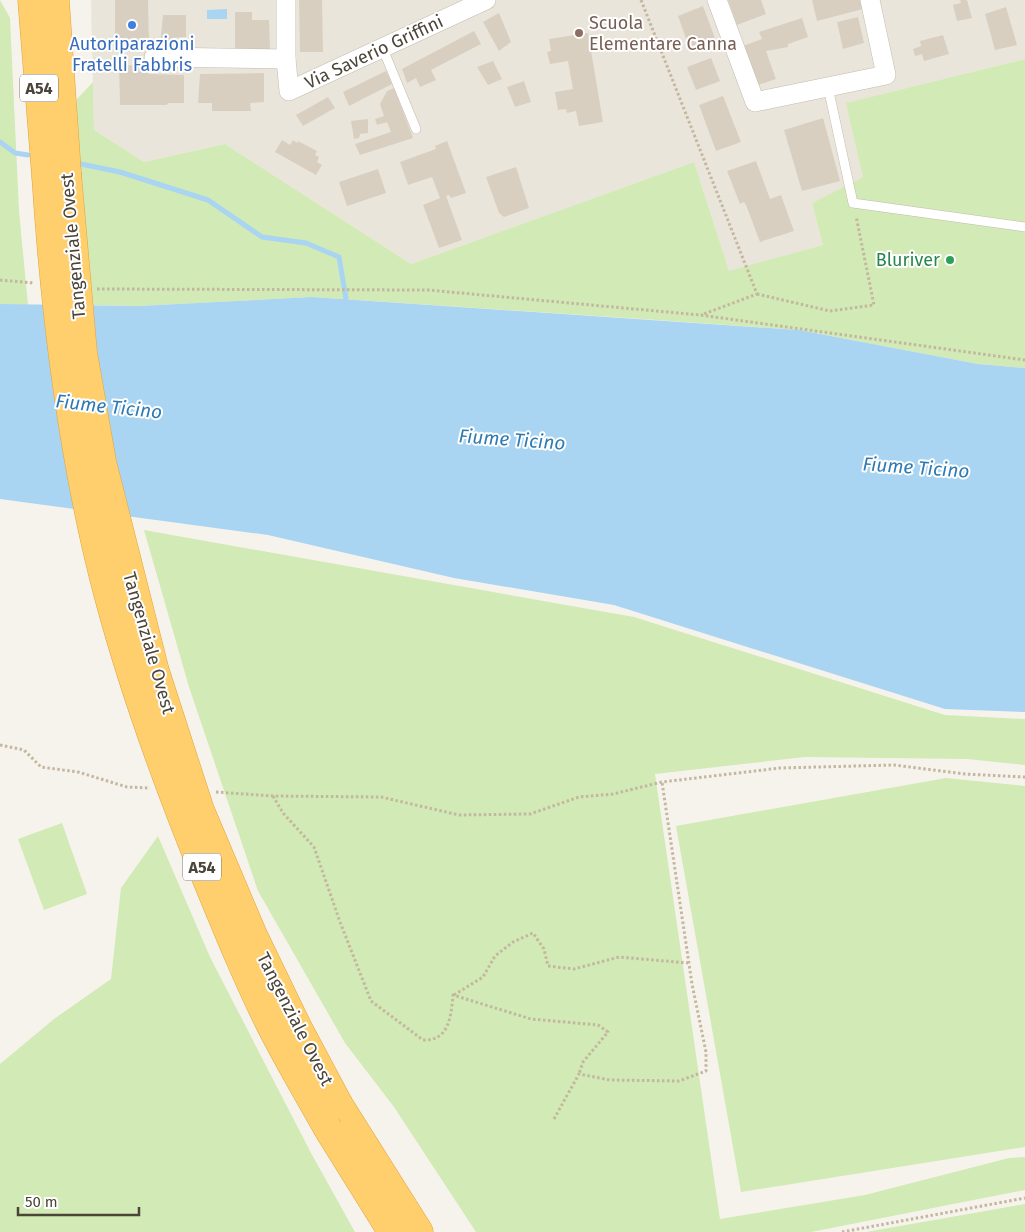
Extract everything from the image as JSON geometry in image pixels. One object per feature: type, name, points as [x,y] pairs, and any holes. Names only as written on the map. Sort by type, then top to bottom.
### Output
[{"type":"highway","name":"Tangenziale Ovest","points":[[32,0],[56,175],[102,462],[154,671],[200,810],[253,935],[297,1026],[334,1117],[392,1232]]},
{"type":"highway","name":"Tangenziale Ovest","points":[[54,0],[56,175]]},
{"type":"highway","name":"Tangenziale Ovest","points":[[334,1117],[419,1232]]},
{"type":"street","points":[[154,57],[286,59],[286,0]]},
{"type":"street","name":"Via Saverio Griffini","points":[[286,59],[289,91],[486,0]]},
{"type":"street","points":[[717,0],[755,102],[886,75],[870,0]]},
{"type":"lane","points":[[383,49],[416,129]]},
{"type":"lane","points":[[828,87],[853,203],[1025,227]]},
{"type":"path","points":[[641,0],[757,294]]},
{"type":"path","points":[[700,315],[757,294],[830,311],[874,305],[853,203]]},
{"type":"path","points":[[0,280],[36,283]]},
{"type":"path","points":[[91,288],[428,290],[700,315],[1025,360]]},
{"type":"path","points":[[0,745],[24,750],[42,767],[78,772],[127,786],[156,788]]},
{"type":"path","points":[[214,792],[273,796],[381,797],[459,815],[530,814],[579,797],[613,794],[662,782],[780,768],[885,765],[965,774],[1025,777]]},
{"type":"path","points":[[579,1074],[610,1080],[678,1081],[706,1071],[706,1052],[688,963],[662,782]]},
{"type":"path","points":[[273,796],[284,813],[314,847],[340,922],[371,1001],[423,1040],[433,1041],[445,1033],[451,1016],[453,995]]},
{"type":"path","points":[[453,995],[483,977],[495,956],[513,942],[533,933],[544,949],[548,966],[574,969],[619,957],[688,963]]},
{"type":"path","points":[[453,995],[531,1019],[598,1025],[608,1032],[583,1062],[579,1074],[554,1119]]},
{"type":"path","points":[[842,1232],[1025,1198]]},
{"type":"shaded area","points":[[91,0],[1025,0],[1025,59],[847,103],[863,177],[812,203],[823,245],[729,272],[694,162],[411,264],[225,144],[144,162],[94,130]]},
{"type":"green space","points":[[0,0],[10,18],[19,211],[28,305],[0,304]]},
{"type":"green space","points":[[1025,59],[1025,368],[978,364],[799,330],[613,317],[312,297],[139,306],[91,305],[75,124],[77,99],[93,82],[94,130],[144,162],[225,144],[411,264],[694,162],[729,271],[823,245],[812,203],[863,177],[846,103]]},
{"type":"green space","points":[[144,530],[634,617],[945,715],[1025,719],[1025,765],[967,759],[805,757],[655,774],[720,1219],[865,1195],[1009,1158],[1025,1157],[1025,1190],[811,1232],[476,1232],[394,1107],[345,1043],[258,891],[189,687]]},
{"type":"green space","points":[[946,778],[1025,786],[1025,1147],[741,1192],[676,826]]},
{"type":"green space","points":[[62,823],[87,894],[44,910],[18,839]]},
{"type":"green space","points":[[158,836],[210,957],[311,1153],[355,1232],[0,1232],[0,1064],[54,1019],[111,979],[121,888]]},
{"type":"green space","points":[[1025,1204],[1025,1232],[866,1232]]},
{"type":"water","points":[[227,9],[227,19],[207,19],[207,10]]},
{"type":"water","name":"Fiume Ticino","points":[[312,297],[799,330],[978,364],[1025,368],[1025,712],[945,709],[614,605],[454,578],[268,535],[0,499],[0,304],[139,306]]},
{"type":"building","name":"Autoriparazioni Fratelli Fabbris","points":[[115,0],[148,0],[149,44],[115,45]]},
{"type":"building","points":[[299,0],[322,0],[323,52],[300,52]]},
{"type":"building","points":[[728,0],[761,0],[766,14],[737,25]]},
{"type":"building","points":[[812,0],[861,0],[863,9],[817,21]]},
{"type":"building","points":[[960,0],[967,0],[972,18],[957,21],[953,5],[961,3]]},
{"type":"building","points":[[703,6],[715,38],[689,47],[678,16]]},
{"type":"building","points":[[1006,7],[1017,45],[995,50],[985,14]]},
{"type":"building","points":[[235,12],[252,12],[252,20],[269,20],[270,49],[235,49]]},
{"type":"building","points":[[499,13],[511,42],[499,51],[483,22]]},
{"type":"building","points":[[163,15],[186,15],[186,37],[172,38],[172,45],[160,45]]},
{"type":"building","points":[[858,17],[864,43],[843,49],[837,22]]},
{"type":"building","points":[[802,18],[808,37],[788,44],[788,47],[766,51],[776,79],[758,85],[743,46],[762,39],[759,32]]},
{"type":"building","points":[[474,31],[481,44],[431,70],[436,80],[420,87],[416,78],[407,83],[402,69]]},
{"type":"building","points":[[588,33],[603,122],[579,126],[576,111],[567,113],[566,109],[558,110],[555,92],[573,89],[568,61],[550,64],[547,52],[551,51],[549,39]]},
{"type":"building","points":[[943,35],[949,54],[924,61],[922,54],[915,56],[913,49],[921,46],[920,41]]},
{"type":"building","points":[[711,58],[720,81],[696,90],[687,67]]},
{"type":"building","points":[[493,61],[502,79],[488,85],[477,67]]},
{"type":"building","points":[[119,65],[149,66],[149,74],[184,75],[184,103],[120,105]]},
{"type":"building","points":[[386,71],[392,84],[349,106],[343,92]]},
{"type":"building","points":[[264,73],[264,102],[250,103],[251,111],[212,111],[212,103],[198,103],[200,74]]},
{"type":"building","points":[[524,81],[531,102],[515,107],[507,87]]},
{"type":"building","points":[[394,88],[413,138],[360,155],[355,144],[391,132],[387,122],[377,125],[375,119],[384,116],[380,104],[387,91]]},
{"type":"building","points":[[723,96],[741,142],[716,151],[699,105]]},
{"type":"building","points":[[328,97],[335,108],[303,126],[296,115]]},
{"type":"building","points":[[823,118],[840,181],[802,191],[784,130]]},
{"type":"building","points":[[368,119],[368,133],[360,134],[359,138],[354,139],[351,121]]},
{"type":"building","points":[[282,140],[290,145],[293,140],[297,143],[298,141],[317,151],[315,155],[319,157],[317,162],[322,165],[316,175],[275,152]]},
{"type":"building","points":[[447,141],[466,193],[451,198],[449,195],[446,196],[462,240],[439,248],[423,205],[440,198],[432,177],[408,185],[400,162],[436,149],[435,146]]},
{"type":"building","points":[[756,161],[770,199],[781,195],[794,231],[760,242],[746,205],[744,202],[740,204],[727,171]]},
{"type":"building","points":[[516,167],[529,208],[504,217],[499,213],[486,177]]},
{"type":"building","points":[[378,169],[386,193],[347,206],[339,182]]},
{"type":"waterway","points":[[0,142],[15,153],[28,155]]},
{"type":"waterway","points":[[76,163],[120,172],[208,200],[262,237],[306,243],[339,257],[346,299]]},
{"type":"place","name":"Autoriparazioni Fratelli Fabbris","points":[[132,25]]},
{"type":"place","name":"Scuola Elementare Canna","points":[[579,33]]},
{"type":"place","name":"Bluriver","points":[[950,260]]}]
